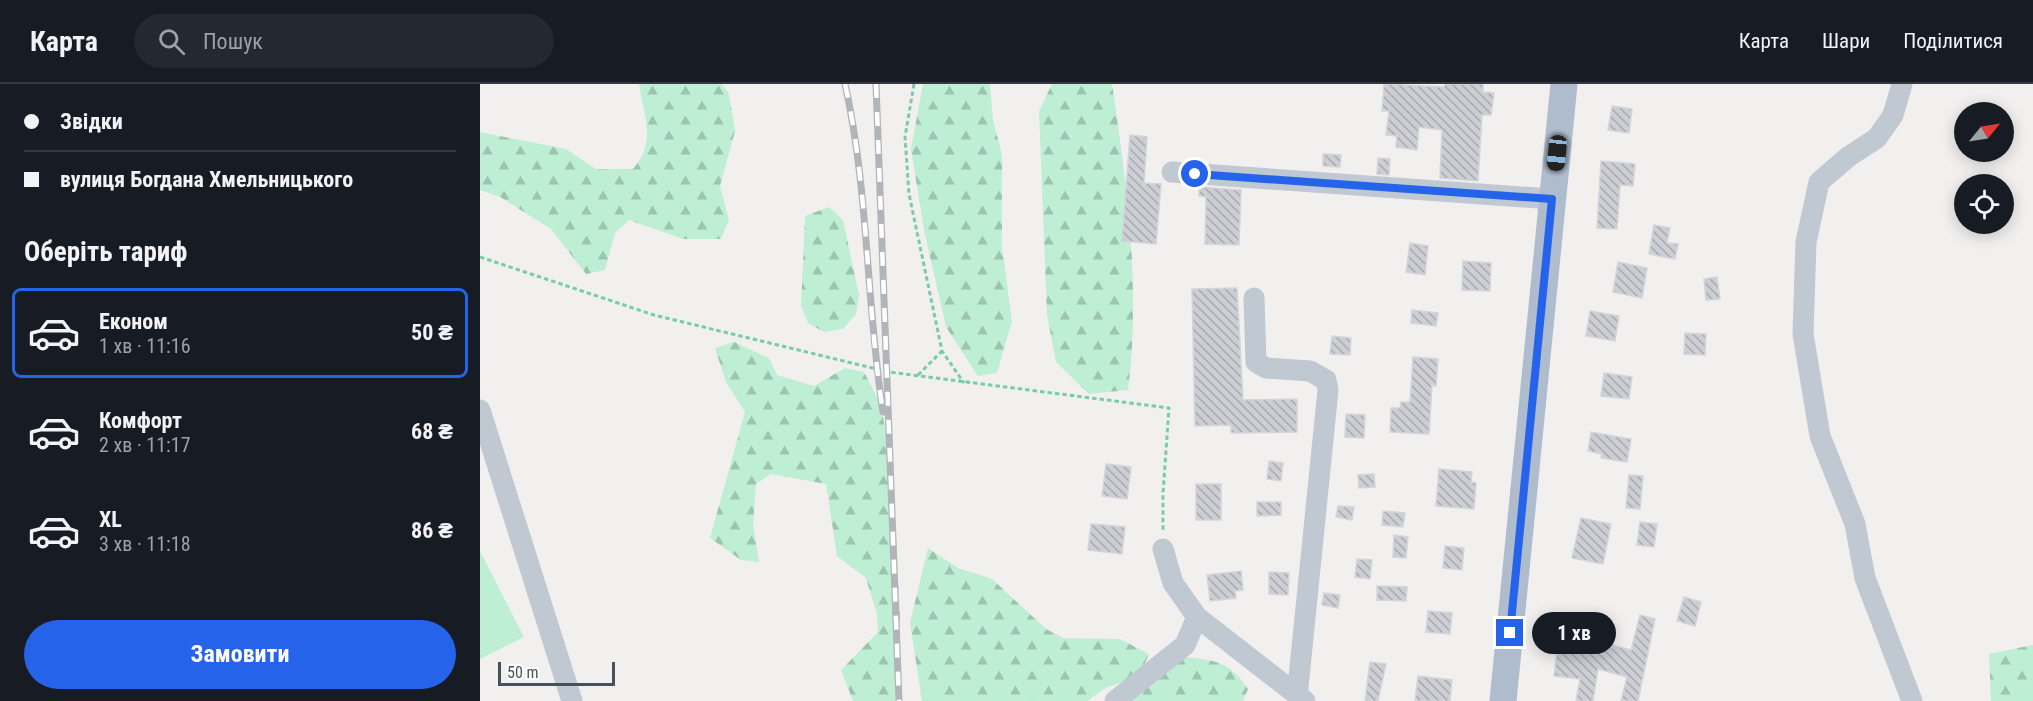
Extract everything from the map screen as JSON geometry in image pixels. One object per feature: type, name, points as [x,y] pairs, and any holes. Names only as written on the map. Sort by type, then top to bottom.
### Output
[{"type":"main road","points":[[1503,701],[1563,84]]},
{"type":"street","points":[[1902,84],[1893,116],[1877,138],[1819,182],[1806,242],[1803,334],[1820,436],[1855,524],[1865,578],[1912,701]]},
{"type":"street","points":[[1172,172],[1552,199]]},
{"type":"street","points":[[1254,298],[1256,362],[1266,368],[1310,371],[1326,380],[1328,390],[1301,699]]},
{"type":"street","points":[[480,410],[572,701]]},
{"type":"street","points":[[1163,549],[1173,583],[1197,617],[1301,699]]},
{"type":"street","points":[[1115,701],[1185,645],[1197,617]]},
{"type":"path","points":[[914,84],[905,137],[909,194],[942,351],[963,383]]},
{"type":"path","points":[[480,257],[654,315],[829,358],[963,383],[1169,408],[1163,493],[1163,549]]},
{"type":"path","points":[[917,376],[942,351]]},
{"type":"green space","points":[[639,84],[722,84],[729,94],[735,131],[720,186],[729,220],[721,239],[683,239],[629,220],[615,233],[605,270],[586,274],[551,229],[500,197],[480,190],[480,132],[566,149],[596,169],[633,169],[645,149],[647,139],[646,118]]},
{"type":"green space","points":[[923,84],[990,84],[993,120],[1002,155],[1002,247],[1012,321],[997,373],[978,376],[946,327],[924,230],[911,149]]},
{"type":"green space","points":[[1052,84],[1112,84],[1123,160],[1133,275],[1132,352],[1128,390],[1089,394],[1056,362],[1047,315],[1039,111]]},
{"type":"green space","points":[[829,207],[843,220],[859,295],[856,314],[843,329],[824,332],[808,323],[801,306],[805,216]]},
{"type":"green space","points":[[734,342],[769,358],[777,375],[814,386],[845,368],[864,372],[881,405],[893,475],[900,618],[895,701],[853,701],[841,670],[878,632],[877,614],[866,578],[837,556],[826,484],[771,474],[756,484],[753,524],[759,562],[741,560],[710,538],[745,412],[726,382],[715,348]]},
{"type":"green space","points":[[928,548],[958,568],[992,579],[1046,629],[1063,638],[1120,639],[1149,654],[1142,668],[1135,676],[1105,688],[1087,701],[922,701],[910,623]]},
{"type":"green space","points":[[480,551],[524,637],[480,659]]},
{"type":"green space","points":[[2033,645],[2033,701],[1991,701],[1989,654]]},
{"type":"green space","points":[[1187,657],[1215,662],[1229,668],[1248,689],[1243,701],[1132,701],[1138,692]]},
{"type":"building","points":[[1384,84],[1444,87],[1445,84],[1483,84],[1483,92],[1494,93],[1491,115],[1482,115],[1478,181],[1440,178],[1442,130],[1419,127],[1417,150],[1396,147],[1397,136],[1386,135],[1389,111],[1382,111]]},
{"type":"building","points":[[1612,106],[1632,109],[1629,133],[1608,130]]},
{"type":"building","points":[[1130,135],[1147,137],[1144,183],[1161,184],[1156,244],[1122,241]]},
{"type":"building","points":[[1323,154],[1341,155],[1340,167],[1323,166]]},
{"type":"building","points":[[1378,158],[1390,159],[1389,175],[1377,174]]},
{"type":"building","points":[[1601,161],[1635,164],[1633,186],[1620,185],[1617,229],[1597,228]]},
{"type":"building","points":[[1199,187],[1241,190],[1239,245],[1205,244],[1206,197],[1199,196]]},
{"type":"building","points":[[1654,225],[1670,228],[1667,243],[1678,244],[1675,259],[1649,254]]},
{"type":"building","points":[[1410,243],[1428,246],[1425,275],[1406,272]]},
{"type":"building","points":[[1463,261],[1491,263],[1490,291],[1462,290]]},
{"type":"building","points":[[1618,262],[1647,268],[1642,298],[1613,292]]},
{"type":"building","points":[[1717,277],[1720,299],[1706,300],[1704,279]]},
{"type":"building","points":[[1237,288],[1243,400],[1297,399],[1297,432],[1231,433],[1231,425],[1195,426],[1192,289]]},
{"type":"building","points":[[1412,310],[1438,313],[1436,326],[1411,323]]},
{"type":"building","points":[[1590,311],[1619,316],[1615,341],[1586,336]]},
{"type":"building","points":[[1685,333],[1706,334],[1705,355],[1684,354]]},
{"type":"building","points":[[1332,336],[1351,338],[1350,355],[1330,354]]},
{"type":"building","points":[[1413,357],[1438,359],[1436,386],[1432,385],[1429,434],[1390,432],[1391,408],[1400,408],[1401,402],[1410,402]]},
{"type":"building","points":[[1604,373],[1632,377],[1629,399],[1601,396]]},
{"type":"building","points":[[1346,414],[1365,415],[1364,438],[1345,437]]},
{"type":"building","points":[[1591,432],[1631,439],[1627,462],[1601,458],[1602,454],[1588,451]]},
{"type":"building","points":[[1269,461],[1283,463],[1281,481],[1267,479]]},
{"type":"building","points":[[1106,464],[1131,467],[1127,499],[1102,496]]},
{"type":"building","points":[[1439,469],[1472,472],[1471,482],[1476,483],[1474,509],[1436,506]]},
{"type":"building","points":[[1374,474],[1375,487],[1359,488],[1358,475]]},
{"type":"building","points":[[1629,475],[1643,476],[1640,509],[1626,508]]},
{"type":"building","points":[[1196,484],[1221,484],[1221,520],[1196,520]]},
{"type":"building","points":[[1257,502],[1281,502],[1281,515],[1257,516]]},
{"type":"building","points":[[1338,506],[1354,507],[1352,520],[1336,517]]},
{"type":"building","points":[[1383,511],[1405,513],[1403,527],[1382,525]]},
{"type":"building","points":[[1581,518],[1611,524],[1603,564],[1572,558]]},
{"type":"building","points":[[1640,522],[1657,524],[1654,547],[1637,545]]},
{"type":"building","points":[[1091,524],[1125,527],[1122,554],[1088,550]]},
{"type":"building","points":[[1394,535],[1408,537],[1406,558],[1393,557]]},
{"type":"building","points":[[1445,546],[1464,548],[1462,570],[1443,568]]},
{"type":"building","points":[[1357,559],[1372,560],[1370,579],[1355,577]]},
{"type":"building","points":[[1241,571],[1243,590],[1235,591],[1236,598],[1210,601],[1207,575]]},
{"type":"building","points":[[1269,572],[1289,573],[1288,595],[1269,594]]},
{"type":"building","points":[[1377,586],[1407,587],[1406,601],[1377,600]]},
{"type":"building","points":[[1324,593],[1340,595],[1338,608],[1322,605]]},
{"type":"building","points":[[1684,597],[1701,602],[1695,626],[1677,621]]},
{"type":"building","points":[[1428,611],[1452,613],[1450,634],[1426,632]]},
{"type":"building","points":[[1640,615],[1655,619],[1638,701],[1621,701],[1627,677],[1598,669],[1593,701],[1576,701],[1580,679],[1554,676],[1558,641],[1612,648],[1612,645],[1631,650]]},
{"type":"building","points":[[1370,662],[1386,664],[1378,701],[1365,701]]},
{"type":"building","points":[[1418,676],[1452,680],[1450,701],[1415,701]]},
{"type":"railway","points":[[845,84],[859,165],[873,330],[883,412]]},
{"type":"railway","points":[[876,84],[899,701]]},
{"type":"route","points":[[1195,174],[1552,199],[1510,633]]}]
